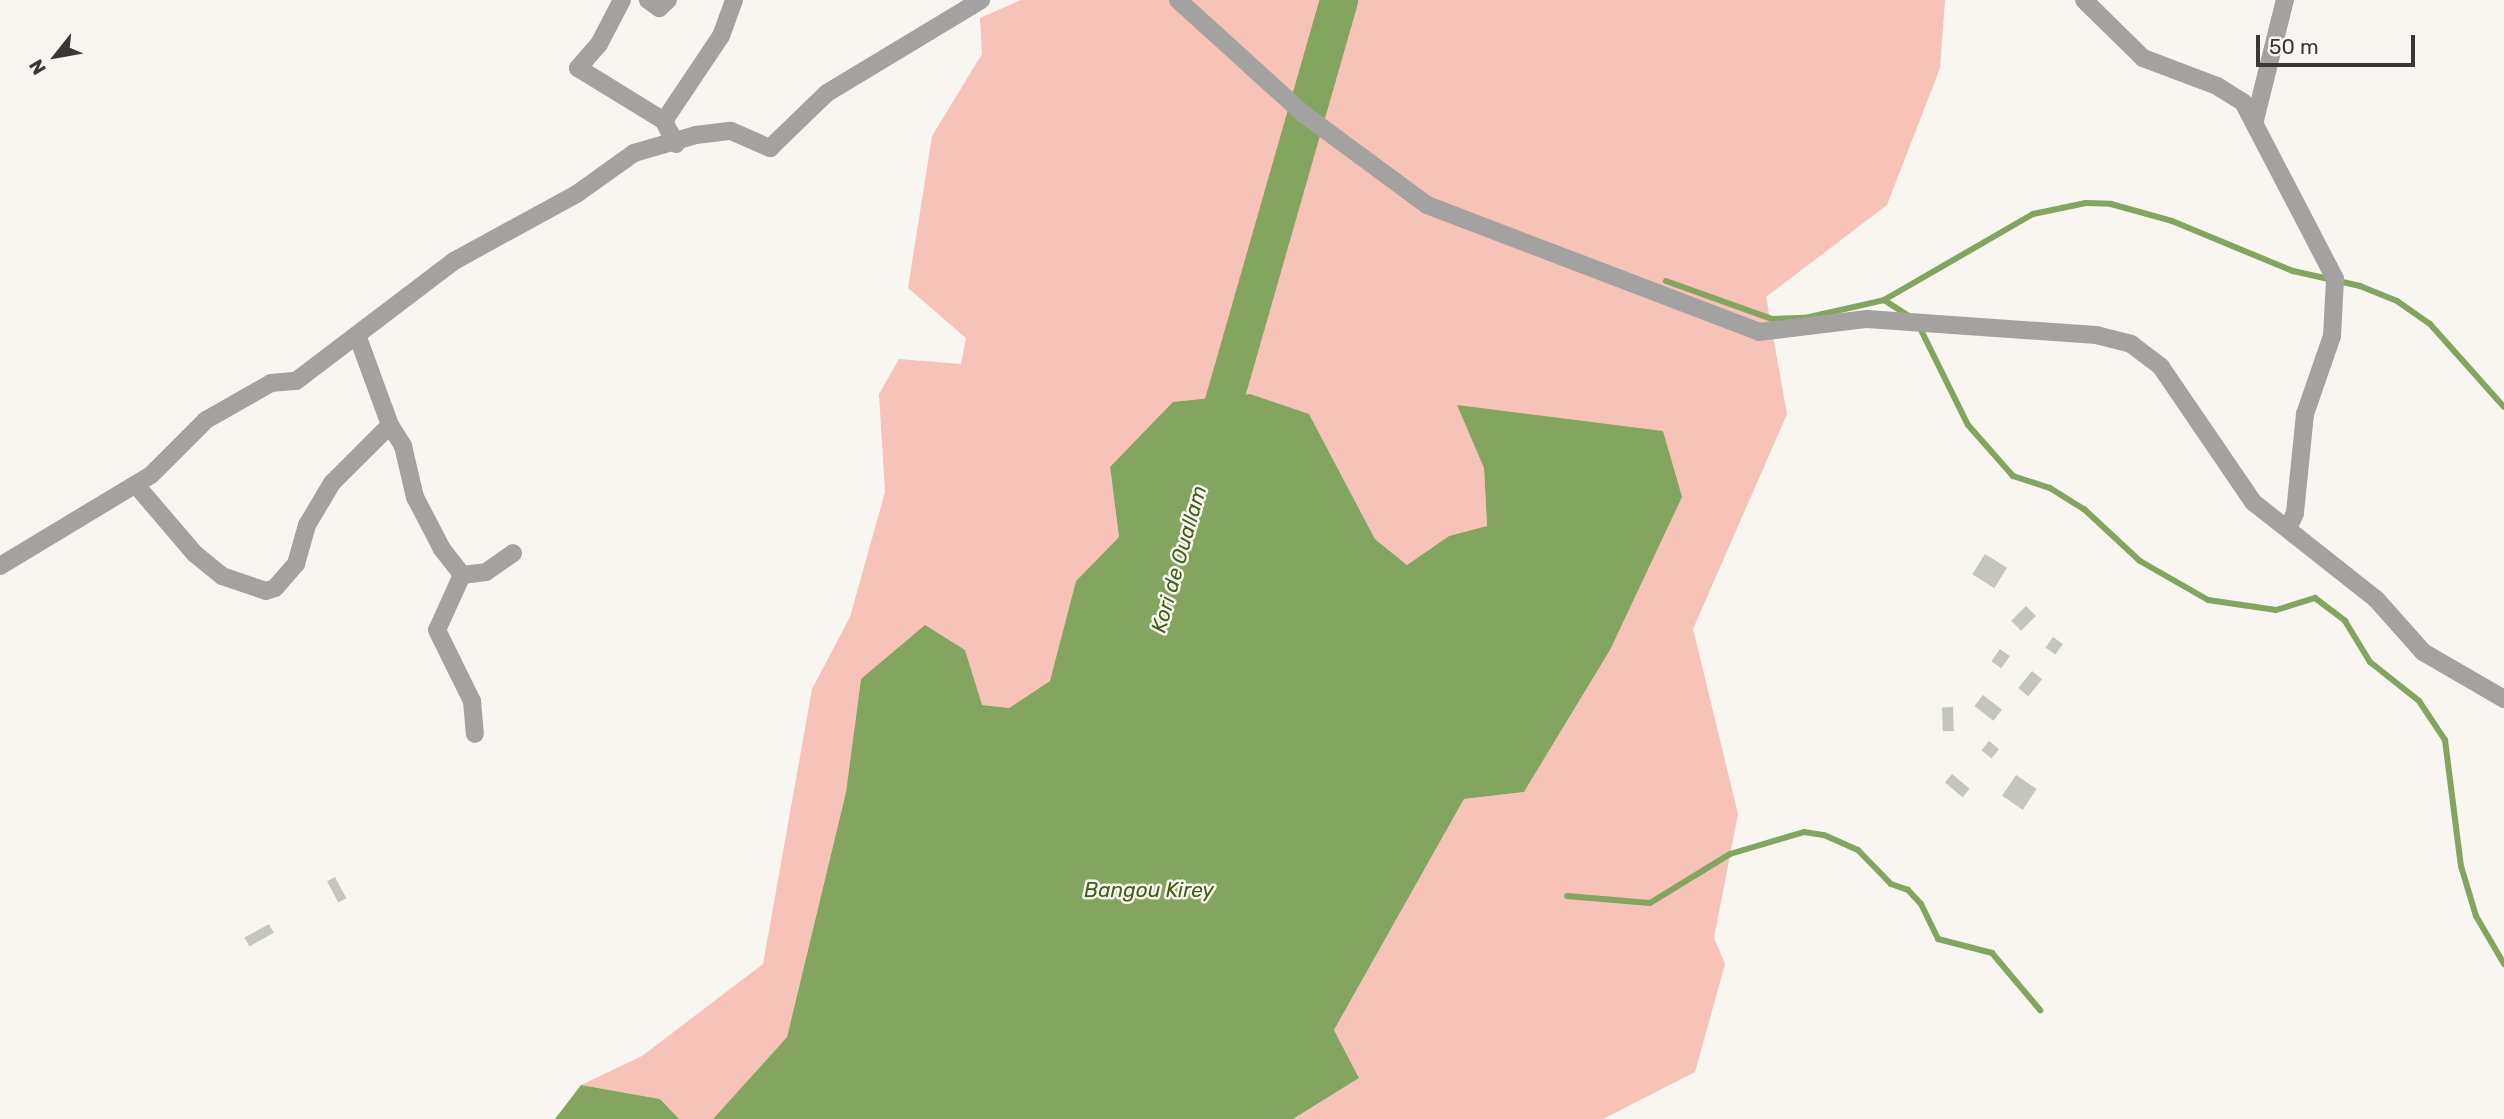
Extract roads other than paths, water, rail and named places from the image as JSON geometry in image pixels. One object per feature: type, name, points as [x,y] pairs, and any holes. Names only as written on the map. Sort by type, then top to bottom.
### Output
[{"type":"street","points":[[622,0],[599,44],[578,68],[664,121],[676,144]]},
{"type":"street","points":[[648,0],[659,8],[668,0]]},
{"type":"street","points":[[664,121],[721,36],[734,0]]},
{"type":"street","points":[[0,566],[136,485],[206,421],[271,383],[296,381],[454,261],[527,216],[578,193],[634,153],[676,144],[696,135],[731,131],[770,148],[827,93],[981,0]]},
{"type":"street","points":[[1178,0],[1306,115],[1427,205],[1759,332],[1867,319],[2095,335],[2131,344],[2161,367],[2253,502],[2376,598],[2423,652],[2504,699]]},
{"type":"street","points":[[2084,0],[2143,58],[2217,86],[2243,102],[2255,120],[2338,293],[2332,336],[2305,414],[2295,513],[2288,529]]},
{"type":"street","points":[[2255,120],[2285,0]]},
{"type":"street","points":[[357,335],[390,425],[403,446],[415,497],[442,549],[462,575]]},
{"type":"street","points":[[136,485],[209,567],[222,576],[266,591],[275,588],[296,564],[307,525],[332,483],[390,425]]},
{"type":"street","points":[[462,575],[486,572],[513,553]]},
{"type":"street","points":[[462,575],[437,630],[472,701],[475,734]]},
{"type":"water","name":"Bangou Kirey","points":[[1250,394],[1309,414],[1375,539],[1407,565],[1449,536],[1487,526],[1484,468],[1457,405],[1663,431],[1682,497],[1610,650],[1524,792],[1464,799],[1334,1030],[1359,1078],[1293,1119],[713,1119],[787,1037],[846,792],[861,679],[925,625],[965,650],[982,705],[1009,708],[1050,681],[1076,581],[1119,537],[1110,467],[1173,402]]},
{"type":"water","points":[[581,1085],[660,1099],[679,1119],[555,1119]]},
{"type":"waterway","name":"Kori de Ouallam","points":[[1211,447],[1339,0]]},
{"type":"waterway","points":[[1666,281],[1772,319],[1805,318],[1884,300],[2033,214],[2086,203],[2111,204],[2172,221],[2293,271],[2360,286],[2397,301],[2430,324],[2504,407]]},
{"type":"waterway","points":[[1884,300],[1909,316]]},
{"type":"waterway","points":[[1919,326],[1968,425],[2013,476],[2050,488],[2084,509],[2140,561],[2208,600],[2276,610],[2315,598],[2345,621],[2370,662],[2419,701],[2445,740],[2461,866],[2476,916],[2504,964]]},
{"type":"waterway","points":[[1567,896],[1650,903],[1730,854],[1804,832],[1824,835],[1858,850],[1891,884],[1908,890],[1921,904],[1938,939],[1992,953],[2040,1010]]}]
